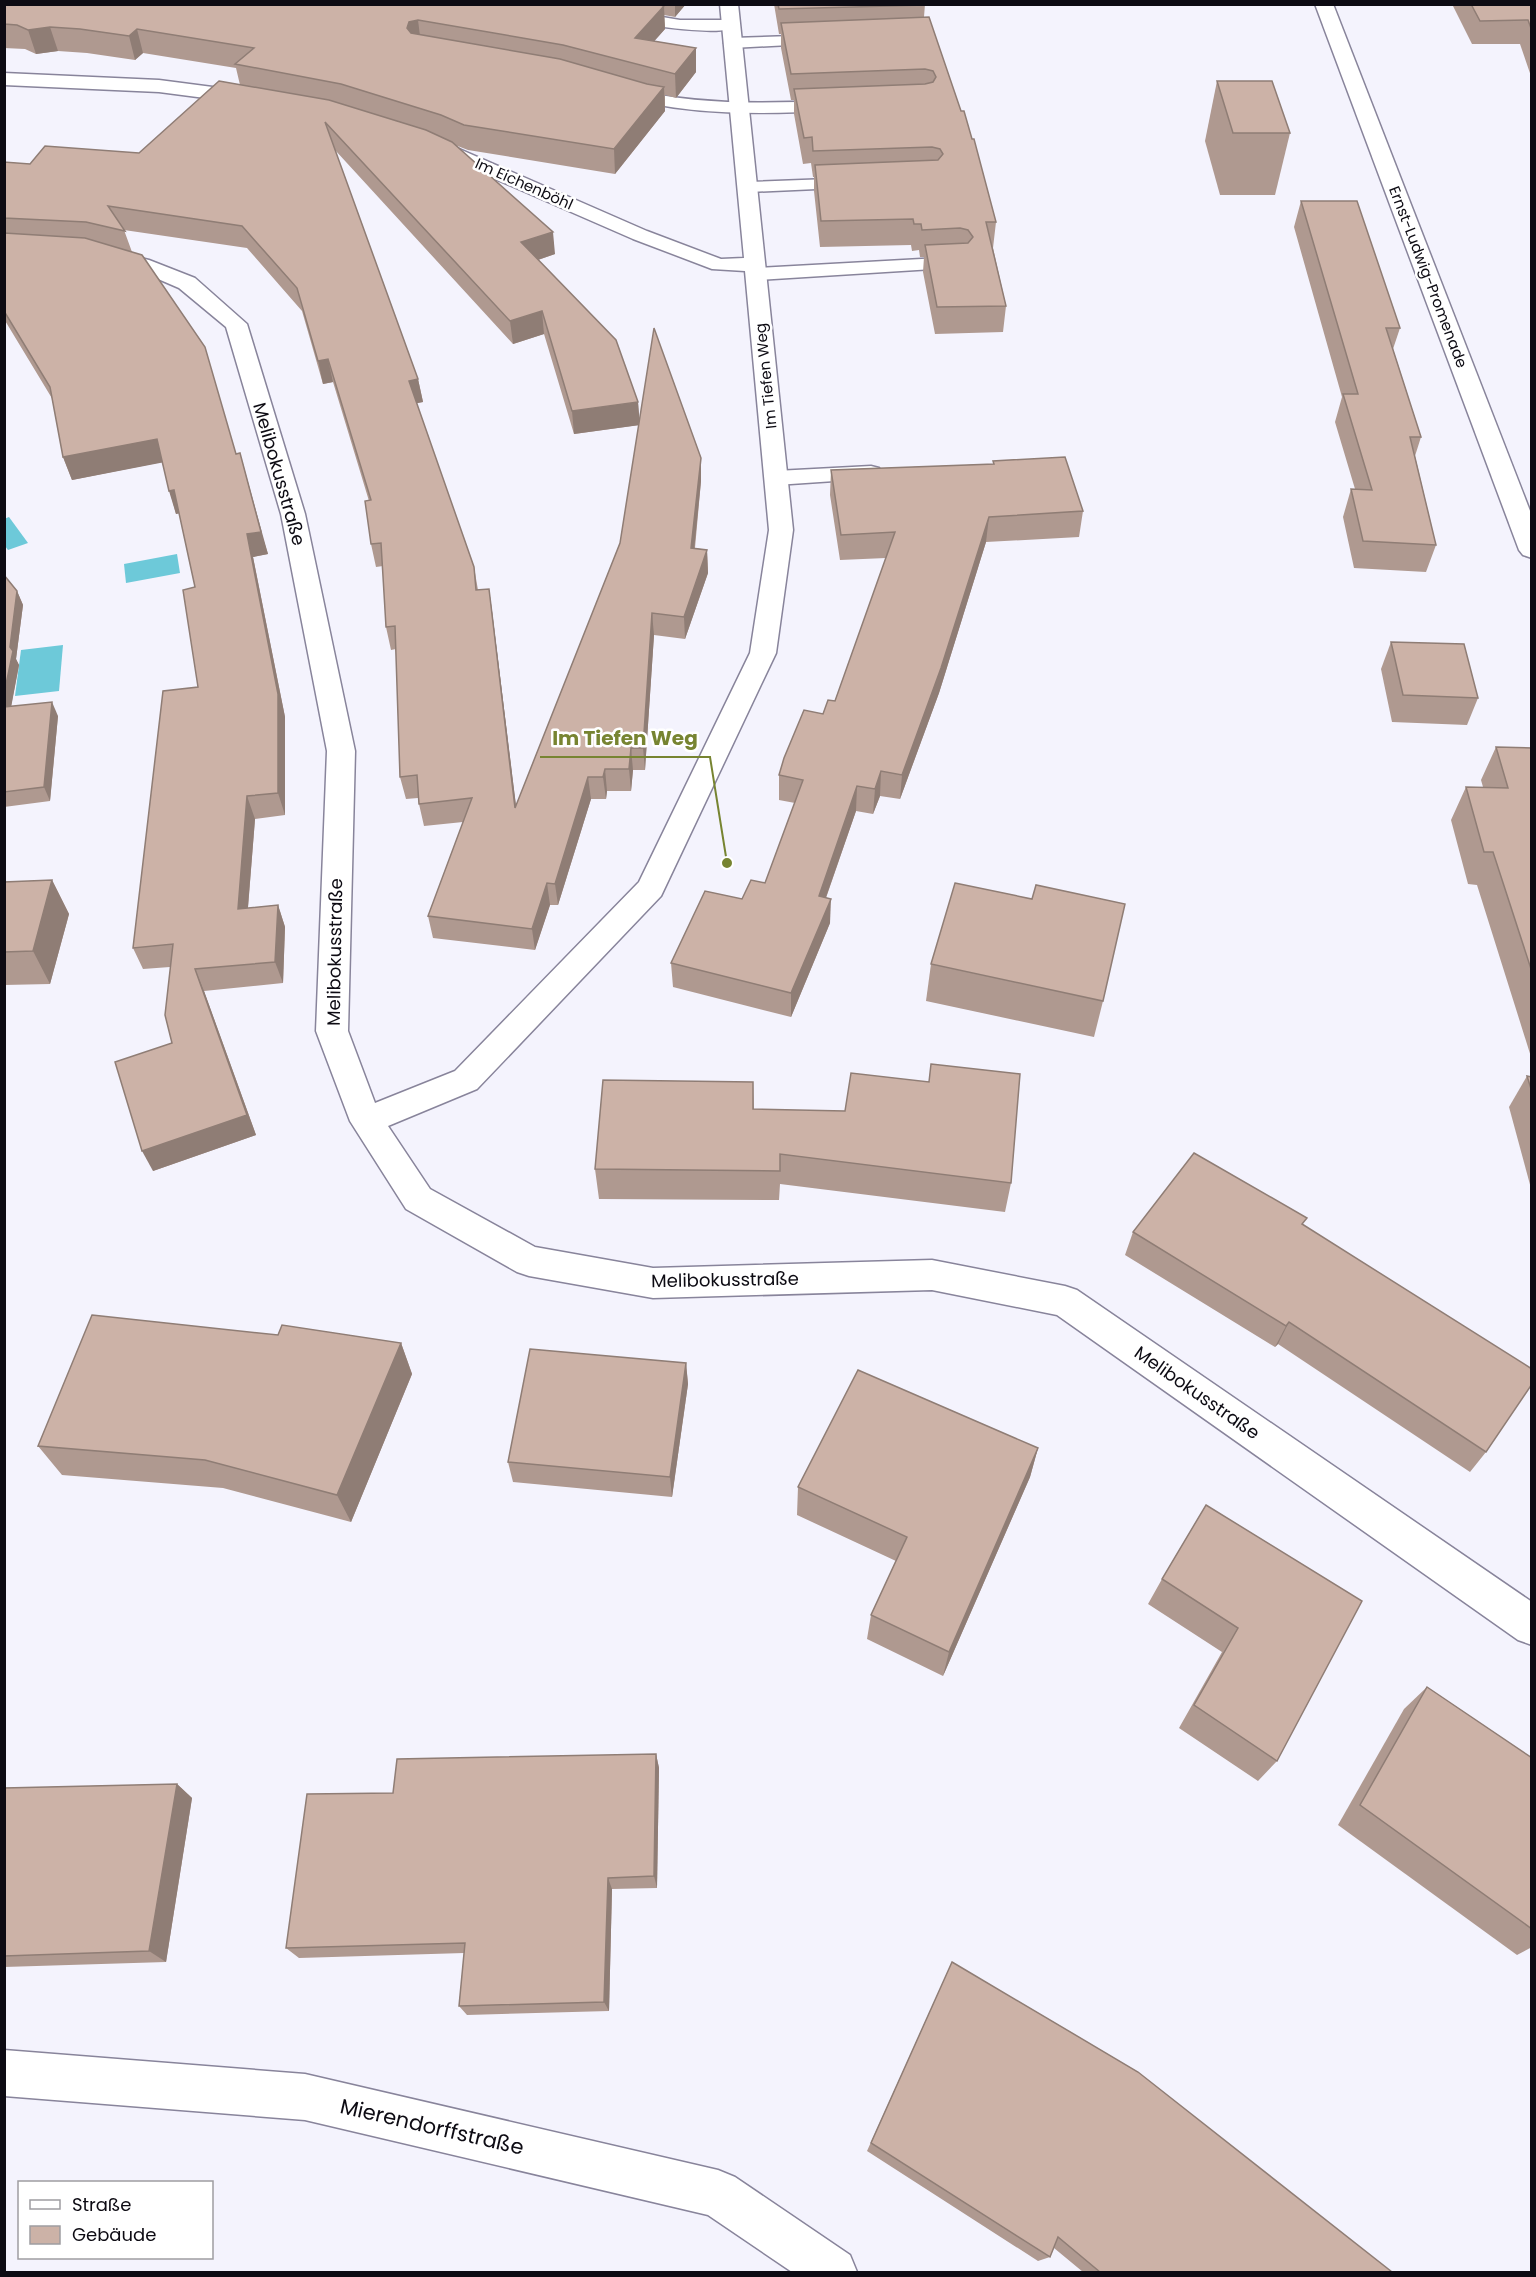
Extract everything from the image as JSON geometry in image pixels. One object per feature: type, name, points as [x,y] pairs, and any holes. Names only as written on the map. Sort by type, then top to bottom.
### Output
[{"type":"street","name":"Ernst-Ludwig-Promenade","points":[[1324,4],[1532,550]]},
{"type":"street","name":"Im Tiefen Weg","points":[[366,1121],[466,1080],[651,888],[763,653],[781,530],[749,188],[730,24]]},
{"type":"street","points":[[4,79],[159,86],[272,102]]},
{"type":"street","name":"Im Eichenböhl","points":[[416,138],[509,176],[640,235],[719,266],[755,269]]},
{"type":"street","name":"Melibokusstraße","points":[[82,252],[142,264],[187,283],[236,324],[293,514],[341,751],[332,1031],[366,1121],[418,1199],[529,1261],[653,1283],[932,1275],[1065,1301],[1532,1626]]},
{"type":"street","name":"Mierendorffstraße","points":[[4,2073],[305,2097],[718,2194],[833,2272]]},
{"type":"lane","points":[[553,4],[680,25],[730,24],[838,39]]},
{"type":"lane","points":[[614,90],[655,102],[687,107],[739,109],[854,105]]},
{"type":"lane","points":[[749,188],[873,182]]},
{"type":"lane","points":[[755,269],[958,263]]},
{"type":"lane","points":[[776,478],[896,471]]},
{"type":"water","points":[[9,517],[28,543],[8,550],[5,546],[4,519]]},
{"type":"water","points":[[177,554],[180,573],[126,583],[124,564]]},
{"type":"water","points":[[63,645],[59,691],[15,696],[21,650]]},
{"type":"building","points":[[4,4],[657,4],[664,6],[635,38],[696,48],[675,74],[563,45],[418,20],[409,22],[407,28],[411,33],[560,59],[664,87],[614,149],[464,125],[441,115],[341,84],[235,64],[254,48],[137,29],[129,36],[50,27],[28,30],[17,25],[4,24]]},
{"type":"building","points":[[778,4],[925,4],[925,5],[779,9]]},
{"type":"building","points":[[1471,4],[1532,4],[1532,31],[1528,20],[1480,21]]},
{"type":"building","points":[[929,17],[961,111],[964,111],[972,139],[974,139],[996,222],[986,222],[1006,306],[937,307],[925,245],[968,243],[973,237],[968,230],[960,228],[922,230],[921,224],[914,224],[913,219],[821,221],[815,165],[938,160],[943,154],[940,149],[932,147],[813,151],[812,137],[804,138],[794,89],[925,84],[933,82],[936,77],[933,71],[925,69],[791,74],[781,23]]},
{"type":"building","points":[[219,81],[329,100],[426,130],[452,142],[553,232],[521,242],[616,340],[638,402],[572,411],[542,311],[510,321],[325,122],[418,379],[409,381],[474,567],[476,590],[489,589],[515,808],[620,543],[654,328],[701,458],[691,548],[707,550],[684,617],[652,613],[643,748],[631,748],[629,769],[605,769],[603,777],[588,777],[555,884],[547,883],[532,929],[428,916],[472,798],[419,804],[417,775],[400,777],[395,626],[386,627],[381,543],[371,544],[365,501],[371,500],[328,359],[318,361],[297,288],[242,226],[108,206],[125,231],[86,222],[4,218],[4,162],[30,164],[45,146],[139,153]]},
{"type":"building","points":[[1217,81],[1272,81],[1290,133],[1233,133]]},
{"type":"building","points":[[1301,201],[1357,201],[1400,328],[1386,328],[1421,437],[1410,437],[1436,545],[1363,541],[1351,489],[1372,490],[1343,394],[1358,394]]},
{"type":"building","points":[[4,233],[85,238],[142,255],[205,347],[236,454],[240,453],[261,532],[247,534],[278,694],[278,793],[247,796],[238,909],[278,905],[275,962],[195,969],[247,1115],[142,1151],[115,1062],[172,1043],[165,1015],[173,944],[133,948],[163,691],[198,687],[183,590],[195,587],[174,490],[169,491],[157,439],[63,457],[50,387],[4,311]]},
{"type":"building","points":[[1065,457],[1083,511],[989,517],[941,668],[902,775],[881,771],[875,789],[857,786],[819,896],[831,899],[791,993],[671,963],[705,891],[742,899],[751,880],[765,883],[803,780],[779,775],[784,758],[804,710],[823,714],[828,700],[835,701],[895,532],[841,535],[831,470],[994,464],[993,461]]},
{"type":"building","points":[[4,575],[17,591],[10,647],[13,651],[4,694]]},
{"type":"building","points":[[1391,642],[1464,644],[1478,698],[1403,695]]},
{"type":"building","points":[[52,702],[44,787],[4,792],[4,707]]},
{"type":"building","points":[[1496,747],[1532,748],[1532,972],[1493,852],[1484,852],[1466,787],[1508,788]]},
{"type":"building","points":[[52,880],[33,951],[4,952],[4,882]]},
{"type":"building","points":[[955,883],[1032,899],[1036,885],[1125,904],[1103,1001],[931,964]]},
{"type":"building","points":[[931,1064],[1020,1074],[1011,1183],[780,1154],[780,1171],[595,1169],[603,1080],[753,1082],[753,1109],[845,1111],[851,1073],[929,1082]]},
{"type":"building","points":[[1527,1076],[1532,1077],[1532,1092]]},
{"type":"building","points":[[1194,1153],[1307,1218],[1302,1224],[1532,1369],[1532,1384],[1486,1452],[1289,1322],[1286,1326],[1133,1232]]},
{"type":"building","points":[[92,1315],[278,1335],[282,1325],[401,1343],[337,1495],[205,1460],[38,1446]]},
{"type":"building","points":[[530,1349],[686,1363],[670,1477],[508,1462]]},
{"type":"building","points":[[858,1370],[1038,1448],[949,1652],[871,1615],[907,1537],[798,1487]]},
{"type":"building","points":[[1206,1505],[1362,1601],[1277,1761],[1194,1705],[1238,1628],[1162,1579]]},
{"type":"building","points":[[1427,1687],[1532,1758],[1532,1929],[1360,1805]]},
{"type":"building","points":[[656,1754],[654,1876],[608,1878],[604,2002],[459,2006],[465,1943],[286,1948],[307,1794],[393,1793],[397,1759]]},
{"type":"building","points":[[177,1784],[149,1951],[4,1956],[4,1788]]},
{"type":"building","points":[[952,1962],[1138,2072],[1392,2272],[1100,2272],[1058,2237],[1050,2257],[871,2143]]},
{"type":"place","name":"Im Tiefen Weg","points":[[727,863]]}]
